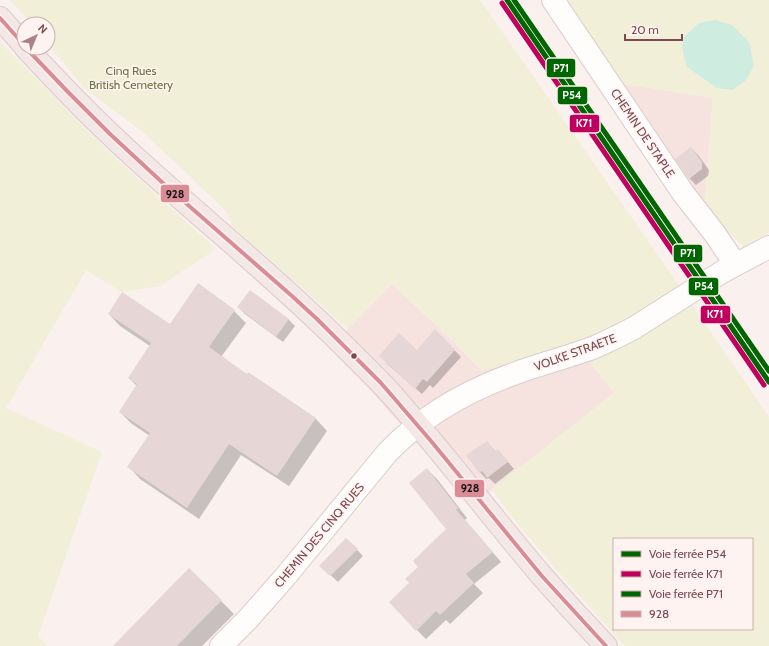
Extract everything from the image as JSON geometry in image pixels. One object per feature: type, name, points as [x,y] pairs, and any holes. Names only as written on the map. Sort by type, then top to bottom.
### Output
[{"type":"main road","points":[[0,18],[16,37]]},
{"type":"main road","points":[[34,56],[115,139],[325,327],[392,395],[540,574],[606,646]]},
{"type":"street","name":"CHEMIN DE STAPLE","points":[[554,0],[683,193],[715,234],[735,264]]},
{"type":"street","name":"VOLKE STRAETE","points":[[418,425],[450,404],[483,387],[534,366],[593,347],[634,328],[735,264],[769,247]]},
{"type":"street","name":"CHEMIN DES CINQ RUES","points":[[221,646],[248,619],[281,582],[387,453],[418,425]]},
{"type":"shaded area","points":[[715,20],[732,25],[749,42],[754,66],[746,80],[733,90],[717,88],[687,67],[682,48],[684,37],[699,23]]},
{"type":"shaded area","points":[[618,83],[713,98],[704,208]]},
{"type":"shaded area","points":[[392,284],[456,344],[482,371],[574,342],[614,393],[471,507],[370,390],[329,348]]},
{"type":"green space","name":"Cinq Rues British Cemetery","points":[[10,0],[480,0],[769,417],[769,646],[625,646],[566,581],[511,516],[492,489],[614,393],[574,342],[482,371],[456,344],[392,284],[348,329],[232,226],[226,211],[143,132],[84,88],[56,54],[56,16],[24,16]]},
{"type":"green space","points":[[568,0],[769,0],[769,232],[744,247],[704,208],[713,98],[618,83]]},
{"type":"green space","points":[[0,42],[108,151],[216,249],[160,286],[122,292],[86,270],[6,408],[102,452],[38,636],[48,646],[0,646]]},
{"type":"building","points":[[691,147],[702,162],[702,169],[689,179],[675,159]]},
{"type":"building","points":[[198,283],[235,310],[209,347],[247,374],[248,372],[316,418],[277,476],[229,444],[187,508],[127,467],[150,433],[119,412],[137,384],[128,378],[151,343],[108,314],[122,292],[170,324]]},
{"type":"building","points":[[250,290],[289,319],[276,337],[237,307]]},
{"type":"building","points":[[435,329],[455,350],[427,382],[423,379],[415,389],[379,356],[399,333],[417,350]]},
{"type":"building","points":[[487,441],[495,451],[498,449],[508,462],[487,478],[482,471],[479,473],[466,455]]},
{"type":"building","points":[[427,468],[458,508],[456,510],[493,552],[466,574],[474,583],[440,615],[436,611],[416,631],[389,602],[409,583],[405,579],[418,567],[413,561],[446,529],[409,483]]},
{"type":"building","points":[[346,538],[358,549],[330,576],[319,566]]},
{"type":"building","points":[[189,568],[222,600],[177,646],[113,646]]},
{"type":"rail line","name":"P54","points":[[507,0],[769,382]]},
{"type":"rail line","name":"P71","points":[[514,0],[769,371]]},
{"type":"rail line","name":"K71","points":[[502,3],[764,385]]},
{"type":"transit line","name":"928","points":[[0,18],[16,36]]},
{"type":"transit line","name":"928","points":[[34,56],[110,134],[164,184],[292,296],[381,383],[431,441],[541,575],[606,646]]}]
